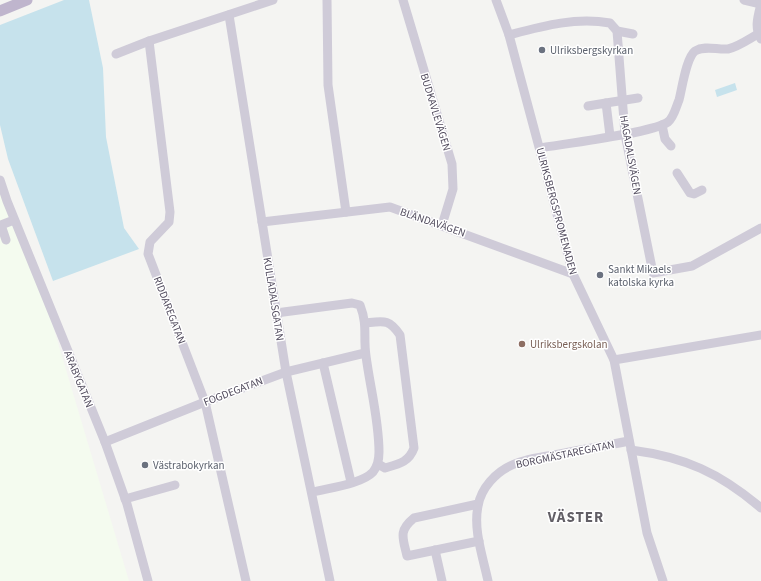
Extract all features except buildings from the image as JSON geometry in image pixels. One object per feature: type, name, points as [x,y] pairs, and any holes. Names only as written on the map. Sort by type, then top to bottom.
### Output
[{"type":"main road","points":[[0,5],[16,0]]},
{"type":"main road","points":[[0,11],[27,0]]},
{"type":"street","points":[[116,54],[149,41],[273,0]]},
{"type":"street","points":[[327,0],[328,85],[346,212]]},
{"type":"street","name":"BUDKAVLEVÄGEN","points":[[403,0],[452,164],[454,189],[442,225]]},
{"type":"street","name":"ULRIKSBERGSPROMENADEN","points":[[496,0],[509,35],[573,274],[614,360],[647,533],[663,581]]},
{"type":"street","points":[[540,148],[625,134],[662,125],[671,118],[675,110],[689,61],[694,52],[703,48],[734,47],[759,37],[757,25],[761,4],[744,0]]},
{"type":"street","name":"KULLADALSGATAN","points":[[229,15],[286,372],[330,581]]},
{"type":"street","points":[[509,35],[563,22],[581,20],[610,23],[617,31],[633,34]]},
{"type":"street","name":"HAGADALSVÄGEN","points":[[617,31],[625,134],[653,273],[692,266],[761,228]]},
{"type":"street","name":"RIDDAREGATAN","points":[[149,41],[170,212],[169,222],[150,242],[148,254],[204,402],[246,581]]},
{"type":"street","points":[[588,106],[638,98]]},
{"type":"street","points":[[606,103],[610,136]]},
{"type":"street","points":[[662,125],[665,139],[671,146]]},
{"type":"street","points":[[677,173],[690,192],[694,194],[702,190]]},
{"type":"street","name":"ARABYGATAN","points":[[0,180],[14,220],[105,442],[125,499],[148,581]]},
{"type":"street","name":"BLÄNDAVÄGEN","points":[[262,222],[390,207],[573,274]]},
{"type":"street","points":[[6,240],[1,225],[14,220]]},
{"type":"street","points":[[276,313],[352,303],[360,305],[366,323],[365,353],[378,437],[378,464],[372,473],[358,481],[312,492]]},
{"type":"street","points":[[366,323],[386,321],[394,327],[400,335],[414,448],[411,455],[404,462],[385,468],[378,464]]},
{"type":"street","points":[[614,360],[761,336]]},
{"type":"street","name":"FOGDEGATAN","points":[[105,442],[204,402],[286,372],[365,353]]},
{"type":"street","points":[[323,363],[350,482]]},
{"type":"street","name":"BORGMÄSTAREGATAN","points":[[488,581],[479,541],[478,504],[483,491],[491,480],[513,464],[530,459],[630,445],[708,471],[738,488],[761,508]]},
{"type":"street","points":[[125,499],[176,485]]},
{"type":"street","points":[[478,504],[414,518],[406,524],[403,530],[407,556],[479,541]]},
{"type":"street","points":[[435,550],[442,581]]},
{"type":"shaded area","points":[[64,0],[89,0],[103,68],[106,137],[124,228],[139,249],[53,281],[8,159],[0,125],[0,25]]},
{"type":"shaded area","points":[[735,83],[737,90],[717,97],[715,90]]},
{"type":"shaded area","points":[[0,191],[50,316],[129,581],[0,581]]},
{"type":"place","name":"Ulriksbergskyrkan","points":[[542,50]]},
{"type":"place","name":"Sankt Mikaels katolska kyrka","points":[[600,275]]},
{"type":"place","name":"Ulriksbergskolan","points":[[522,344]]},
{"type":"place","name":"Västrabokyrkan","points":[[145,465]]},
{"type":"district","name":"VÄSTER","points":[[576,517]]}]
